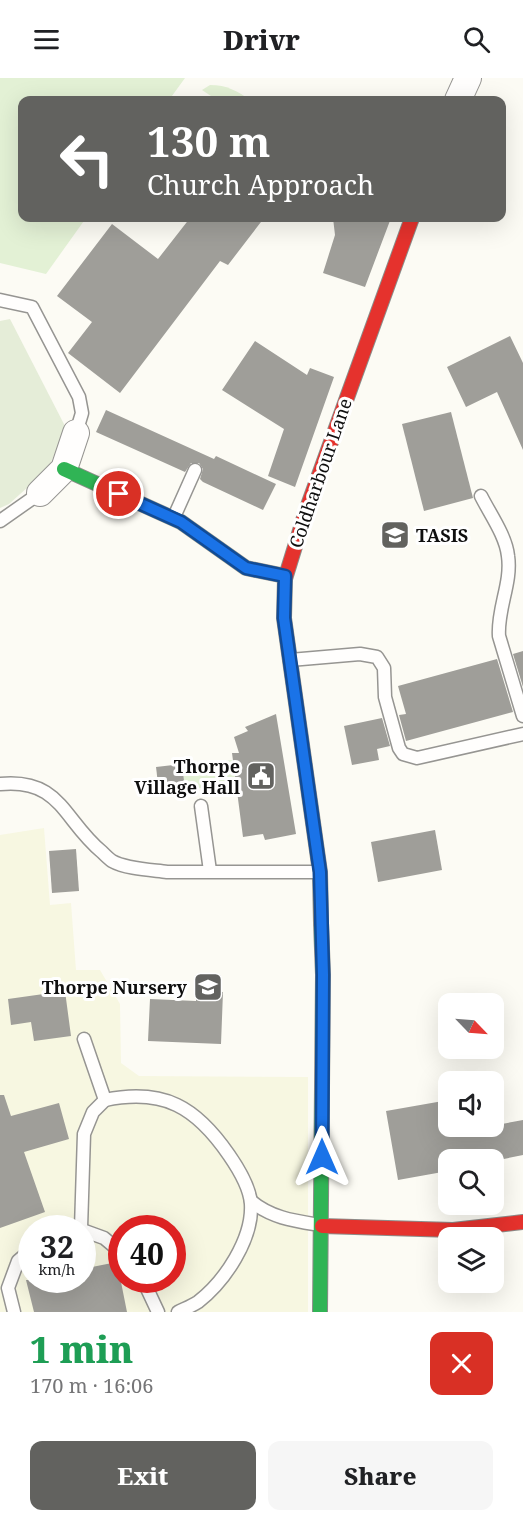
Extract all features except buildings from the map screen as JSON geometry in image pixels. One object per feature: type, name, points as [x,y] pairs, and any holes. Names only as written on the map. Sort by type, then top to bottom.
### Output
[{"type":"street","points":[[461,96],[468,78]]},
{"type":"street","name":"Coldharbour Lane","points":[[320,1312],[323,975],[320,872],[284,618],[285,576],[306,511],[411,222]]},
{"type":"street","points":[[40,493],[64,469],[76,433]]},
{"type":"street","points":[[64,469],[174,518],[246,568],[285,576]]},
{"type":"street","points":[[322,1226],[453,1230],[523,1222]]},
{"type":"lane","points":[[0,300],[32,307],[78,397],[82,413],[76,433]]},
{"type":"lane","points":[[174,518],[195,470]]},
{"type":"lane","points":[[0,521],[40,493]]},
{"type":"lane","points":[[481,496],[506,546],[509,558],[498,623],[523,716]]},
{"type":"lane","points":[[289,660],[360,654],[377,657],[384,668],[385,698],[396,741],[404,754],[410,757],[417,758],[523,735]]},
{"type":"lane","points":[[0,784],[17,782],[38,787],[55,798],[90,842],[113,862],[167,872],[320,872]]},
{"type":"lane","points":[[201,806],[210,871]]},
{"type":"lane","points":[[84,1038],[105,1100]]},
{"type":"lane","points":[[82,1215],[84,1134],[93,1112],[105,1100],[129,1095],[166,1100],[190,1111],[213,1132],[238,1169],[251,1201],[251,1220],[247,1237],[227,1272],[198,1302],[178,1312]]},
{"type":"lane","points":[[251,1201],[261,1210],[273,1216],[322,1226]]},
{"type":"lane","points":[[14,1312],[8,1288],[18,1261]]},
{"type":"lane","points":[[149,1293],[158,1312]]},
{"type":"green space","points":[[0,78],[185,78],[172,96],[18,96],[18,222],[83,222],[46,274],[0,263]]},
{"type":"green space","points":[[210,85],[222,86],[244,96],[211,96],[202,90]]},
{"type":"green space","points":[[10,319],[66,428],[48,469],[9,504],[0,508],[0,321]]},
{"type":"green space","points":[[233,760],[237,791],[208,796],[204,794],[202,788],[185,789],[182,764]]},
{"type":"green space","points":[[44,828],[50,905],[71,903],[76,970],[100,970],[120,1004],[121,1063],[139,1076],[308,1077],[308,1312],[0,1312],[0,835]]},
{"type":"traffic: fast","points":[[64,469],[181,522],[246,568],[285,576]]},
{"type":"traffic: fast","points":[[320,1312],[323,975],[321,923]]},
{"type":"traffic: slow","points":[[285,579],[284,618],[320,872],[321,923]]},
{"type":"traffic: jam","points":[[285,579],[306,511],[411,222]]},
{"type":"traffic: jam","points":[[322,1226],[453,1230],[523,1222]]},
{"type":"place","name":"TASIS","points":[[395,535]]},
{"type":"place","name":"Thorpe Village Hall","points":[[261,776]]},
{"type":"place","name":"Thorpe Nursery","points":[[208,987]]},
{"type":"route","points":[[119,494],[181,522],[246,568],[285,576],[284,618],[320,872],[323,975],[322,1157]]}]
